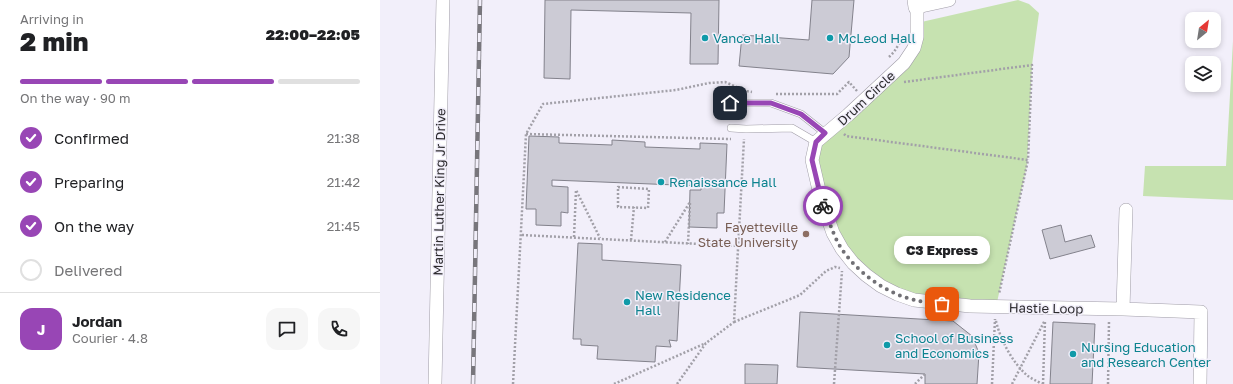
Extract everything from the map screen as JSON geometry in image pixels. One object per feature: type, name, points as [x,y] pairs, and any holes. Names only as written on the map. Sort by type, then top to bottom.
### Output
[{"type":"street","name":"Martin Luther King Jr Drive","points":[[435,384],[443,0]]},
{"type":"street","points":[[916,3],[949,0]]},
{"type":"street","name":"Drum Circle","points":[[825,134],[904,63],[914,48],[917,37],[916,3]]},
{"type":"street","name":"Hastie Loop","points":[[825,134],[812,160],[821,199],[833,233],[842,249],[853,263],[881,286],[914,300],[970,306],[1201,312],[1200,384]]},
{"type":"street","points":[[1123,309],[1126,210]]},
{"type":"lane","points":[[730,103],[771,103],[801,114],[825,134]]},
{"type":"lane","points":[[731,128],[792,128],[825,134]]},
{"type":"path","points":[[885,62],[894,52],[903,37]]},
{"type":"path","points":[[903,82],[1032,65],[1028,160],[996,307]]},
{"type":"path","points":[[514,384],[526,134],[543,104],[676,90],[725,82],[746,91],[759,92]]},
{"type":"path","points":[[786,99],[771,94],[837,94],[849,82],[859,89],[852,96]]},
{"type":"path","points":[[526,134],[745,139],[734,322]]},
{"type":"path","points":[[825,134],[1028,160]]},
{"type":"path","points":[[618,187],[649,188],[648,208],[634,207],[618,207],[618,187]]},
{"type":"path","points":[[574,237],[576,190],[600,239]]},
{"type":"path","points":[[665,242],[690,202],[688,244]]},
{"type":"path","points":[[631,240],[634,207]]},
{"type":"path","points":[[522,235],[739,246]]},
{"type":"path","points":[[614,384],[706,343],[734,322],[800,295],[826,271],[835,266],[842,269],[834,384]]},
{"type":"path","points":[[992,384],[995,316],[999,333],[1020,369],[1028,376],[1042,384],[1046,318],[1020,369],[1012,384]]},
{"type":"path","points":[[1108,384],[1109,320]]},
{"type":"path","points":[[677,384],[706,343]]},
{"type":"path","points":[[915,384],[925,374]]},
{"type":"green space","points":[[1018,0],[1029,4],[1039,13],[1032,65],[1027,165],[996,307],[914,300],[853,263],[821,199],[816,142],[904,63],[917,23]]},
{"type":"green space","points":[[1233,41],[1233,200],[1143,196],[1145,166],[1226,166]]},
{"type":"building","name":"Vance Hall","points":[[545,0],[719,0],[718,64],[690,64],[691,13],[571,10],[570,79],[544,78]]},
{"type":"building","name":"McLeod Hall","points":[[812,0],[854,0],[849,57],[833,74],[739,66],[742,35],[809,40]]},
{"type":"building","name":"Renaissance Hall","points":[[529,136],[559,137],[559,143],[612,145],[612,140],[645,142],[645,147],[700,149],[700,143],[727,144],[724,213],[717,213],[717,228],[689,227],[690,190],[701,190],[701,186],[552,180],[552,186],[568,187],[568,213],[561,212],[561,226],[536,225],[536,209],[526,209]]},
{"type":"building","points":[[1061,225],[1065,242],[1091,235],[1095,247],[1050,259],[1042,230]]},
{"type":"building","name":"New Residence Hall","points":[[578,243],[602,244],[602,260],[681,265],[677,341],[669,340],[671,347],[656,346],[655,362],[597,359],[598,346],[581,345],[581,339],[573,339]]},
{"type":"building","name":"School of Business and Economics","points":[[800,312],[953,321],[972,336],[979,353],[977,384],[925,384],[925,374],[797,367]]},
{"type":"building","name":"Nursing Education and Research Center","points":[[1053,322],[1095,324],[1092,384],[1050,384]]},
{"type":"building","points":[[745,364],[778,365],[777,384],[745,384]]},
{"type":"railway","points":[[473,384],[480,0]]},
{"type":"way so far","points":[[823,206],[833,233],[842,249],[853,263],[866,275],[881,286],[897,294],[914,300],[942,304]]},
{"type":"place","name":"Vance Hall","points":[[705,38]]},
{"type":"place","name":"McLeod Hall","points":[[830,38]]},
{"type":"place","name":"Renaissance Hall","points":[[661,182]]},
{"type":"place","name":"Fayetteville State University","points":[[806,234]]},
{"type":"place","name":"New Residence Hall","points":[[627,302]]},
{"type":"place","name":"C3 Express","points":[[942,304]]},
{"type":"place","name":"School of Business and Economics","points":[[887,345]]},
{"type":"place","name":"Nursing Education and Research Center","points":[[1073,354]]},
{"type":"route","points":[[730,103],[771,103],[801,114],[825,133],[816,142],[812,160],[823,206]]}]
